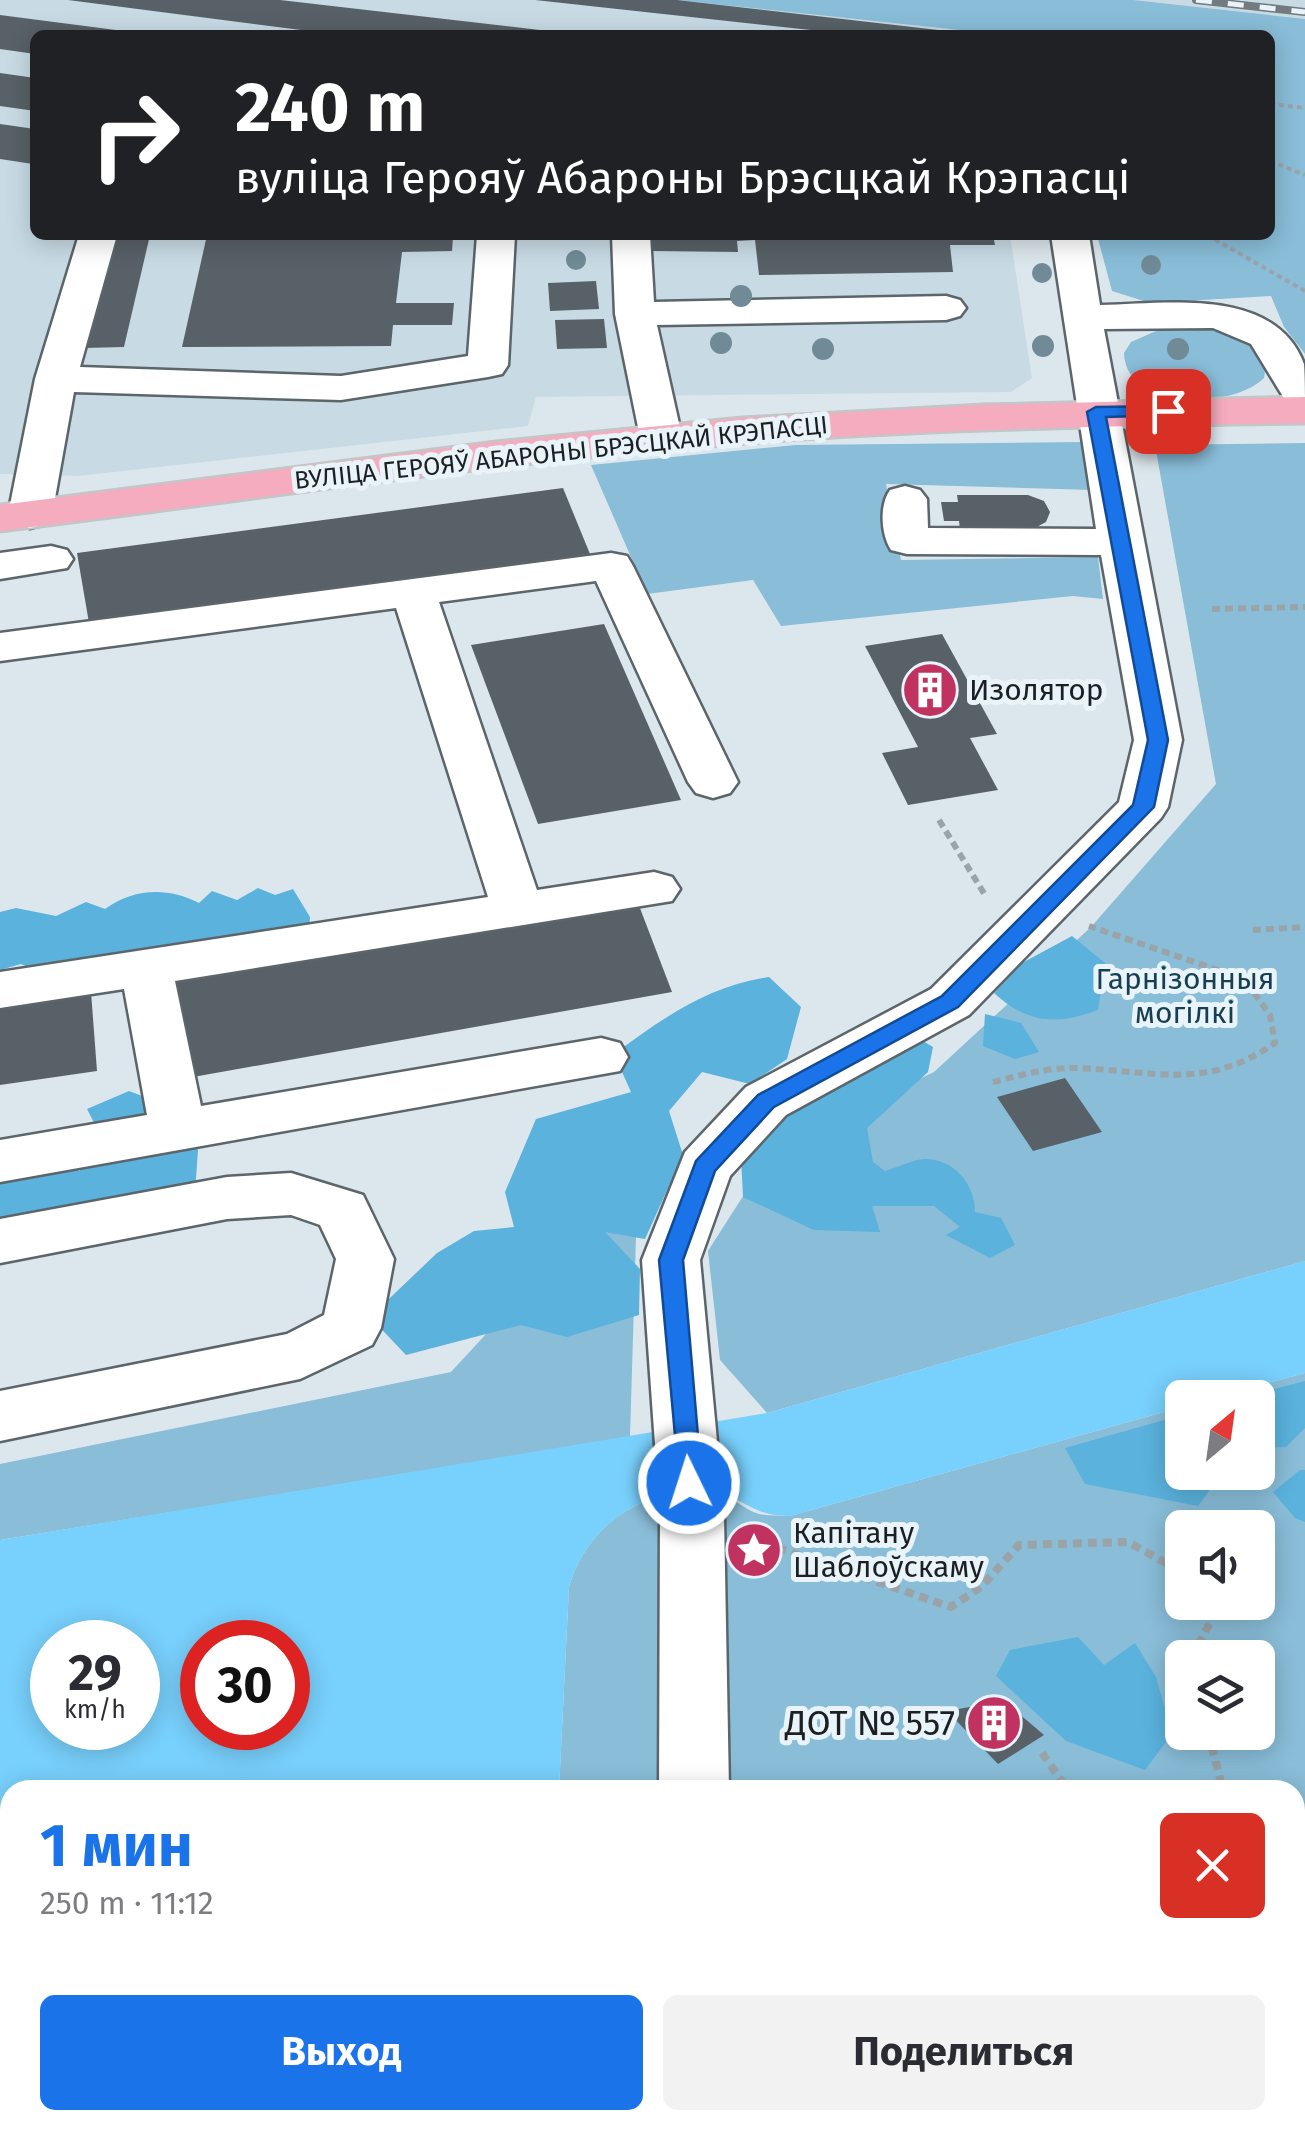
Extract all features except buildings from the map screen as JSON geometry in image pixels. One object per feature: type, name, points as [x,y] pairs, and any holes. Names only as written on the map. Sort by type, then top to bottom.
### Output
[{"type":"main road","name":"ВУЛІЦА ГЕРОЯЎ АБАРОНЫ БРЭСЦКАЙ КРЭПАСЦІ","points":[[15,517],[404,465],[661,438],[1096,412],[1305,410]]},
{"type":"street","points":[[15,517],[97,240]]},
{"type":"street","points":[[56,380],[341,388],[488,365],[496,240]]},
{"type":"street","points":[[631,240],[635,314],[661,438]]},
{"type":"street","points":[[694,1780],[692,1516],[684,1374],[671,1260],[705,1167],[766,1101],[950,1002],[1143,807],[1158,740],[1096,412],[1071,240]]},
{"type":"street","points":[[635,314],[946,308]]},
{"type":"street","points":[[1081,317],[1161,313],[1220,316],[1266,336],[1305,399]]},
{"type":"street","points":[[905,498],[908,541],[1120,542]]},
{"type":"street","points":[[0,566],[51,559]]},
{"type":"street","points":[[0,647],[612,566],[713,782]]},
{"type":"street","points":[[414,595],[518,909]]},
{"type":"street","points":[[0,990],[654,889]]},
{"type":"street","points":[[146,967],[199,1128],[227,1198]]},
{"type":"street","points":[[0,1160],[601,1057]]},
{"type":"street","points":[[0,1241],[227,1198],[291,1194],[343,1210],[365,1259],[351,1328],[300,1355],[0,1416]]},
{"type":"path","points":[[1275,105],[1305,108]]},
{"type":"path","points":[[1275,163],[1305,175]]},
{"type":"path","points":[[1215,240],[1305,291]]},
{"type":"path","points":[[1212,609],[1305,607]]},
{"type":"path","points":[[939,820],[1001,920],[1037,916],[1091,927],[1244,979],[1270,1015],[1275,1042],[1250,1064],[1191,1078],[1046,1069],[993,1082]]},
{"type":"path","points":[[1253,930],[1305,927]]},
{"type":"path","points":[[692,1516],[951,1607],[981,1587],[1018,1544],[1128,1542],[1165,1563]]},
{"type":"path","points":[[1213,1750],[1220,1780]]},
{"type":"path","points":[[1042,1753],[1061,1780]]},
{"type":"shaded area","points":[[0,0],[1305,0],[1305,68],[1275,40],[1275,30],[30,30],[30,240],[1011,240],[1032,378],[1011,392],[536,397],[528,426],[78,476],[0,474]]},
{"type":"shaded area","points":[[258,888],[275,895],[293,889],[310,917],[309,933],[40,972],[21,964],[0,970],[0,912],[16,908],[56,916],[86,902],[105,909],[128,897],[151,892],[175,894],[199,903],[212,891],[237,900]]},
{"type":"shaded area","points":[[1072,936],[1105,963],[1098,1010],[1069,1018],[1043,1019],[1018,1011],[994,993],[1022,963]]},
{"type":"shaded area","points":[[769,977],[801,1007],[787,1059],[750,1084],[702,1072],[669,1111],[683,1155],[645,1239],[605,1232],[640,1269],[639,1315],[567,1337],[521,1325],[406,1355],[370,1317],[437,1253],[474,1231],[514,1227],[505,1192],[536,1119],[631,1092],[614,1054],[668,1016],[706,996]]},
{"type":"shaded area","points":[[985,1014],[1021,1023],[1039,1052],[1015,1059],[983,1046]]},
{"type":"shaded area","points":[[916,1037],[933,1047],[928,1072],[867,1128],[873,1162],[885,1171],[920,1159],[945,1163],[967,1183],[975,1212],[1001,1218],[1015,1245],[990,1258],[946,1235],[960,1227],[934,1206],[872,1206],[880,1232],[814,1230],[743,1197],[741,1157],[786,1107]]},
{"type":"shaded area","points":[[129,1091],[150,1099],[198,1150],[195,1193],[0,1228],[0,1175],[68,1160],[79,1171],[107,1148],[87,1109]]},
{"type":"shaded area","points":[[1305,1261],[1305,1373],[1275,1381],[1165,1380],[1165,1412],[790,1516],[767,1513],[728,1496],[693,1492],[668,1494],[624,1512],[590,1544],[569,1587],[559,1780],[0,1780],[0,1540],[767,1413]]},
{"type":"shaded area","points":[[1305,1381],[1305,1428],[1286,1447],[1275,1447],[1275,1389]]},
{"type":"shaded area","points":[[1165,1420],[1165,1490],[1210,1490],[1198,1506],[1085,1484],[1065,1448]]},
{"type":"shaded area","points":[[1305,1470],[1305,1522],[1295,1518],[1273,1492]]},
{"type":"shaded area","points":[[1078,1637],[1104,1665],[1135,1643],[1156,1677],[1165,1709],[1165,1743],[1145,1770],[1066,1741],[996,1676],[1010,1650]]},
{"type":"green space","points":[[677,0],[1133,0],[1305,19],[1305,354],[1284,327],[1271,296],[1150,303],[1112,291],[1098,240],[1275,240],[1275,30],[960,30]]},
{"type":"green space","points":[[1163,328],[1212,331],[1245,340],[1264,361],[1264,378],[1229,396],[1182,399],[1160,394],[1142,385],[1129,372],[1124,353],[1131,342]]},
{"type":"green space","points":[[1084,442],[1092,490],[886,484],[901,560],[1098,557],[1103,599],[1073,596],[781,626],[753,580],[647,594],[591,465],[795,445]]},
{"type":"green space","name":"Гарнізонныя могілкі","points":[[1305,443],[1305,1261],[767,1413],[720,1360],[708,1251],[775,1146],[934,1072],[1091,927],[1216,784],[1155,445]]},
{"type":"green space","points":[[638,1169],[630,1437],[0,1540],[0,1464],[451,1372]]},
{"type":"green space","points":[[1305,1373],[1305,1780],[559,1780],[569,1587],[590,1544],[624,1512],[668,1494],[723,1495],[759,1514],[790,1516],[1165,1412],[1165,1490],[1275,1490],[1275,1381]]},
{"type":"railway","points":[[1196,0],[1305,12]]},
{"type":"place","name":"Изолятор","points":[[930,690]]},
{"type":"place","name":"Капітану Шаблоўскаму","points":[[754,1550]]},
{"type":"place","name":"ДОТ № 557","points":[[994,1723]]},
{"type":"route","points":[[689,1483],[684,1374],[671,1260],[705,1167],[766,1101],[950,1002],[1143,807],[1158,740],[1096,412],[1168,411]]}]
